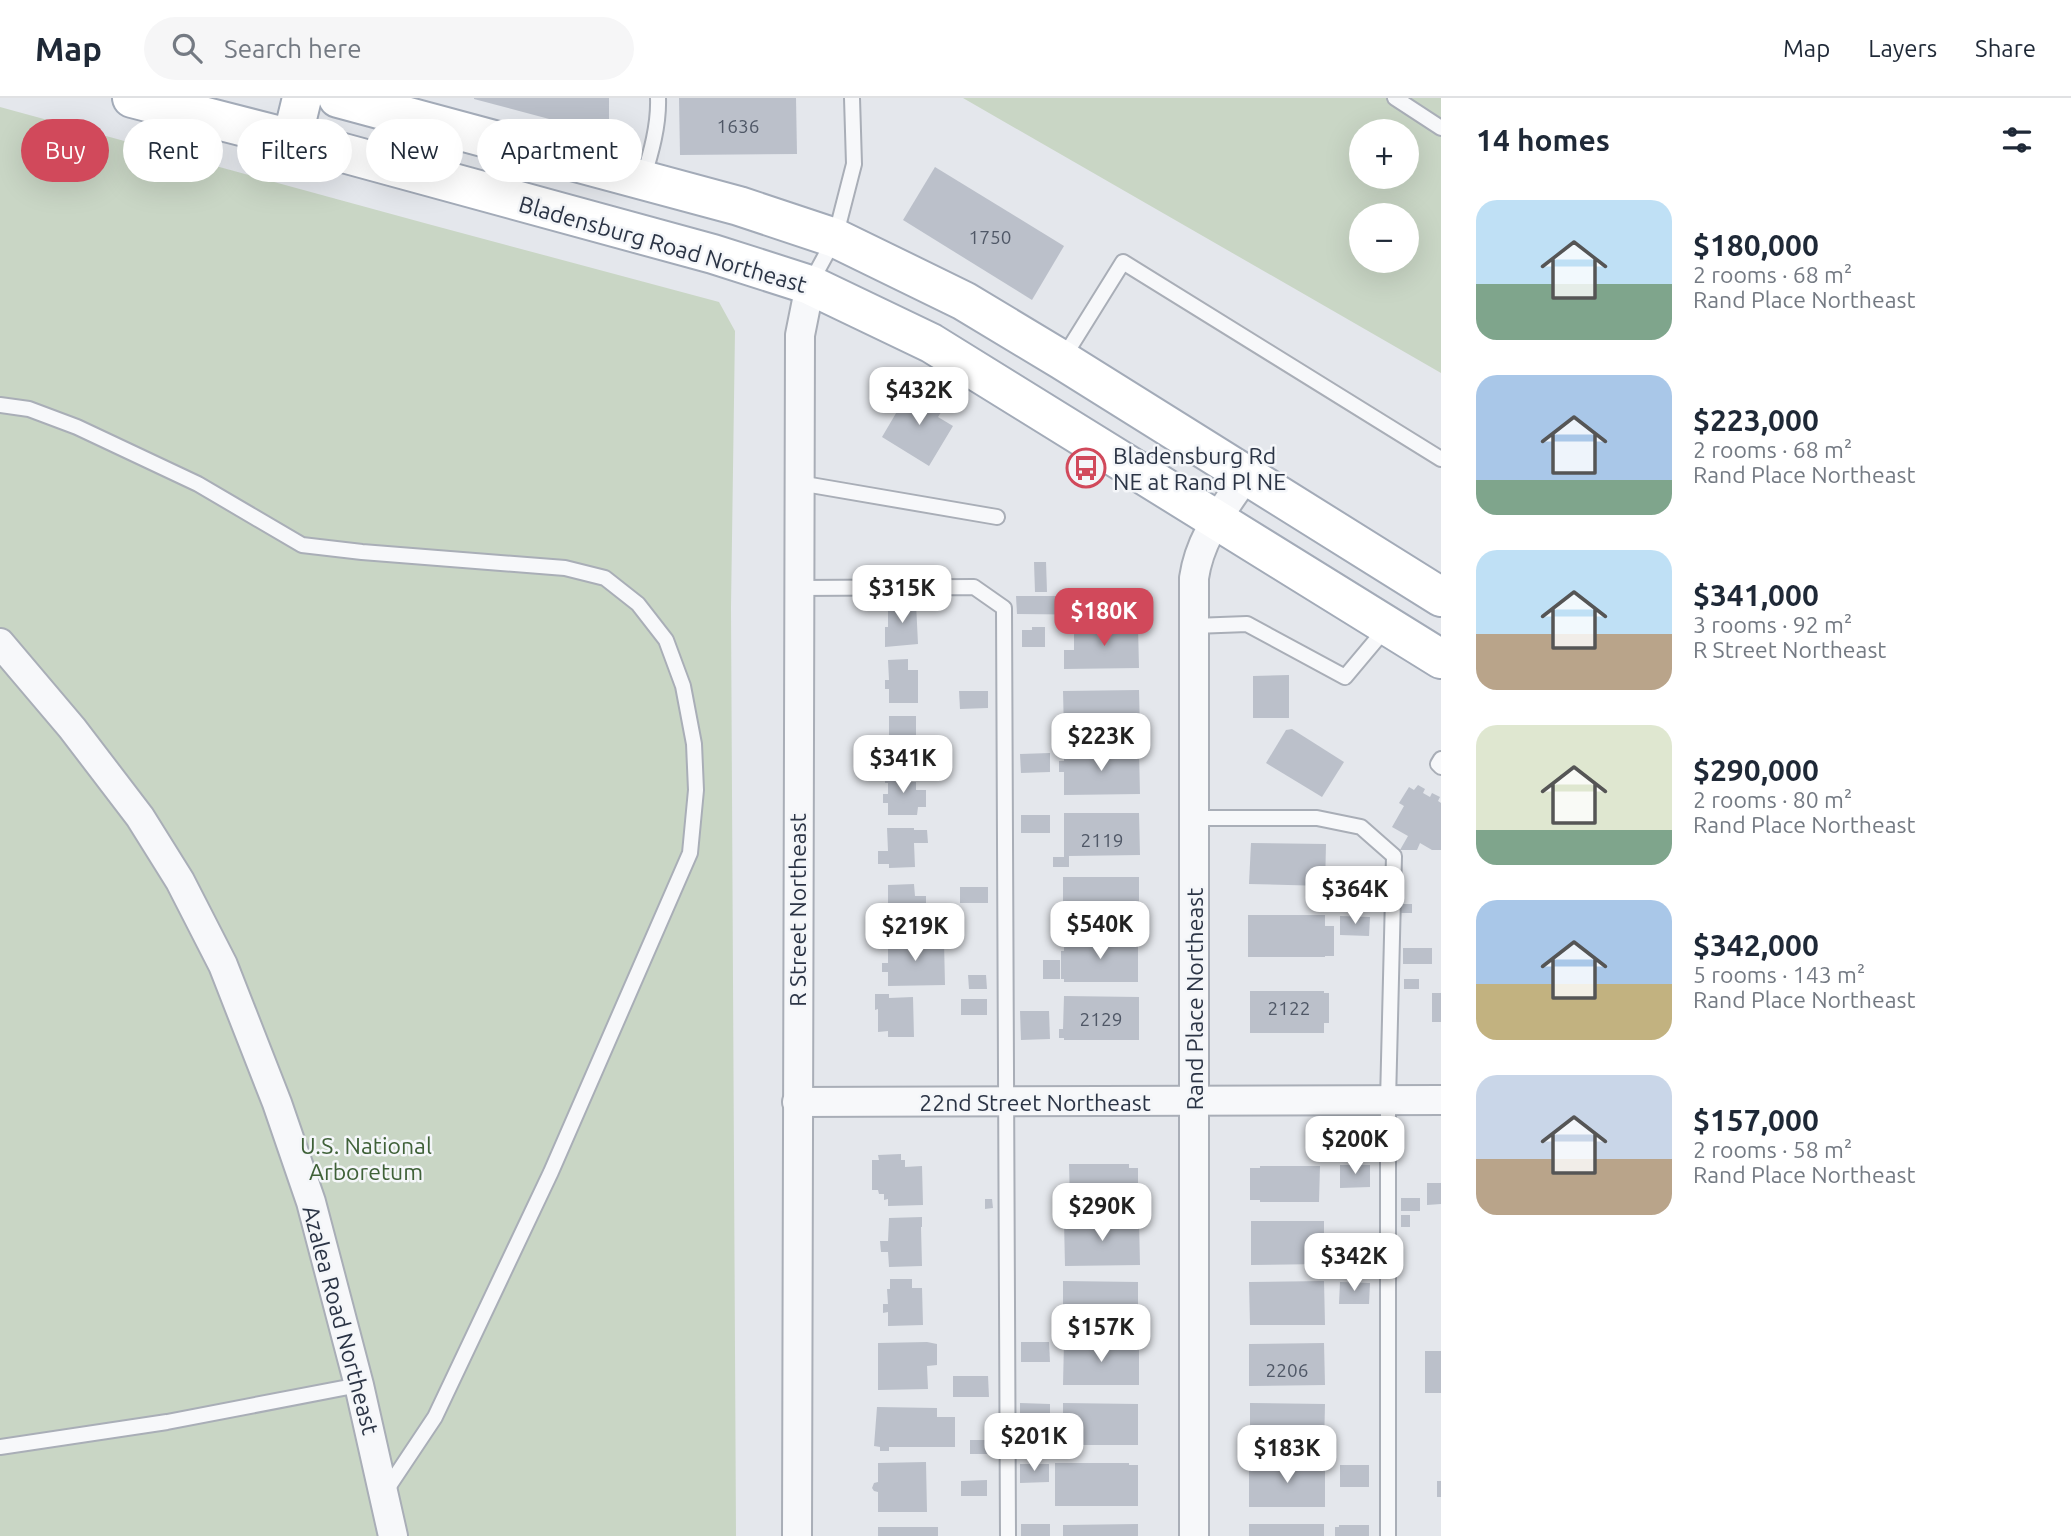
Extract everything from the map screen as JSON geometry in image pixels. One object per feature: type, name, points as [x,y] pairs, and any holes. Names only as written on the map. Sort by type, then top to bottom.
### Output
[{"type":"main road","name":"Bladensburg Road Northeast","points":[[132,98],[237,125]]},
{"type":"main road","points":[[297,119],[302,98]]},
{"type":"main road","points":[[338,98],[739,206],[835,239],[964,301],[1441,597]]},
{"type":"main road","name":"Bladensburg Road Northeast","points":[[352,155],[713,254],[810,285],[931,343],[1441,659]]},
{"type":"street","name":"R Street Northeast","points":[[797,1536],[800,335],[810,285]]},
{"type":"street","name":"Rand Place Northeast","points":[[1194,1536],[1194,578],[1201,547],[1246,476]]},
{"type":"street","name":"Azalea Road Northeast","points":[[0,643],[72,728],[140,817],[207,931],[239,1001],[311,1202],[359,1385],[394,1536]]},
{"type":"street","name":"22nd Street Northeast","points":[[797,1102],[1441,1100]]},
{"type":"lane","points":[[643,181],[659,111],[658,98]]},
{"type":"lane","points":[[810,285],[835,239],[854,164],[852,98]]},
{"type":"lane","points":[[1395,98],[1441,128]]},
{"type":"lane","points":[[1062,360],[1123,262],[1441,459]]},
{"type":"lane","points":[[0,405],[29,409],[77,427],[198,484],[302,545],[565,568],[605,578],[638,604],[666,640],[683,686],[694,744],[696,790],[690,853],[551,1172],[435,1418],[385,1493]]},
{"type":"lane","points":[[799,483],[997,517]]},
{"type":"lane","points":[[799,588],[974,587],[1004,608],[1008,1536]]},
{"type":"lane","points":[[1194,626],[1247,624],[1345,677],[1387,626]]},
{"type":"lane","points":[[1441,759],[1438,764],[1441,767]]},
{"type":"lane","points":[[1194,818],[1317,818],[1362,827],[1394,856],[1388,1101],[1388,1536]]},
{"type":"lane","points":[[0,1447],[167,1422],[359,1385]]},
{"type":"green space","points":[[963,98],[1441,98],[1441,373]]},
{"type":"green space","name":"U.S. National Arboretum","points":[[0,107],[44,119],[21,119],[21,182],[109,182],[109,137],[123,141],[123,182],[223,182],[223,168],[237,172],[237,182],[274,182],[719,302],[735,331],[731,608],[736,1536],[0,1536]]},
{"type":"building","points":[[609,98],[609,119],[549,119],[474,99]]},
{"type":"building","points":[[679,98],[796,98],[797,154],[680,155]]},
{"type":"building","points":[[935,167],[1064,246],[1032,300],[903,220]]},
{"type":"building","points":[[912,386],[945,406],[938,417],[953,426],[929,466],[882,437]]},
{"type":"building","points":[[1034,562],[1046,562],[1047,592],[1035,592]]},
{"type":"building","points":[[1016,596],[1114,596],[1114,615],[1017,614]]},
{"type":"building","points":[[916,603],[918,644],[885,647],[888,604]]},
{"type":"building","points":[[1074,626],[1138,626],[1139,668],[1064,669],[1064,650],[1074,650]]},
{"type":"building","points":[[1032,627],[1045,627],[1045,647],[1022,647],[1022,630],[1032,630]]},
{"type":"building","points":[[908,659],[908,670],[918,670],[918,703],[889,703],[889,689],[885,689],[885,680],[889,680],[888,660]]},
{"type":"building","points":[[1289,675],[1289,718],[1253,718],[1253,676]]},
{"type":"building","points":[[1139,690],[1140,732],[1091,733],[1091,736],[1064,733],[1063,691]]},
{"type":"building","points":[[959,691],[988,691],[988,708],[960,709]]},
{"type":"building","points":[[889,716],[916,716],[916,748],[904,748],[904,760],[884,760],[884,738],[889,738]]},
{"type":"building","points":[[1292,729],[1344,762],[1322,797],[1266,763],[1286,730]]},
{"type":"building","points":[[1139,751],[1140,794],[1064,795],[1064,772],[1059,772],[1059,761],[1064,761],[1064,752]]},
{"type":"building","points":[[1050,753],[1050,772],[1021,773],[1020,754]]},
{"type":"building","points":[[885,772],[908,772],[908,782],[916,782],[916,790],[926,790],[926,807],[918,807],[917,815],[888,815],[888,803],[883,803],[883,794],[888,794]]},
{"type":"building","points":[[1418,785],[1425,789],[1423,793],[1430,797],[1432,793],[1440,797],[1441,850],[1432,850],[1420,843],[1417,850],[1400,850],[1408,836],[1392,827],[1404,806],[1399,803],[1409,787],[1414,790]]},
{"type":"building","points":[[1064,813],[1139,813],[1140,855],[1069,856],[1069,867],[1053,867],[1053,857],[1064,857]]},
{"type":"building","points":[[1021,815],[1050,815],[1050,833],[1021,833]]},
{"type":"building","points":[[887,828],[927,830],[928,843],[914,843],[915,867],[889,868],[889,864],[878,864],[878,851],[888,851]]},
{"type":"building","points":[[1251,843],[1326,844],[1325,886],[1249,884]]},
{"type":"building","points":[[1063,877],[1139,877],[1139,919],[1063,920]]},
{"type":"building","points":[[914,884],[915,896],[926,896],[926,910],[914,910],[915,923],[889,924],[889,928],[878,928],[877,907],[888,907],[888,885]]},
{"type":"building","points":[[960,887],[988,887],[988,903],[960,903]]},
{"type":"building","points":[[1397,904],[1412,904],[1412,913],[1397,913]]},
{"type":"building","points":[[1248,915],[1325,915],[1325,926],[1334,926],[1334,956],[1248,957]]},
{"type":"building","points":[[1340,916],[1370,917],[1369,936],[1340,935]]},
{"type":"building","points":[[1064,939],[1138,939],[1138,982],[1064,982],[1064,979],[1061,979],[1061,951],[1064,951]]},
{"type":"building","points":[[888,941],[944,941],[945,985],[888,986],[888,972],[882,972],[882,963],[888,963]]},
{"type":"building","points":[[1403,948],[1432,948],[1432,964],[1403,964]]},
{"type":"building","points":[[1043,960],[1060,960],[1060,979],[1043,979]]},
{"type":"building","points":[[968,975],[986,975],[987,989],[969,989]]},
{"type":"building","points":[[1404,979],[1419,979],[1419,989],[1404,989]]},
{"type":"building","points":[[1250,991],[1329,993],[1329,1023],[1324,1023],[1324,1033],[1250,1033]]},
{"type":"building","points":[[1432,993],[1441,993],[1441,1022],[1432,1022]]},
{"type":"building","points":[[875,994],[889,994],[889,998],[913,997],[914,1037],[888,1037],[888,1031],[878,1032]]},
{"type":"building","points":[[1064,996],[1139,997],[1139,1040],[1059,1038],[1059,1029],[1063,1029]]},
{"type":"building","points":[[961,999],[987,999],[987,1015],[961,1015]]},
{"type":"building","points":[[1020,1011],[1049,1011],[1050,1039],[1021,1040]]},
{"type":"building","points":[[901,1154],[905,1167],[922,1166],[923,1205],[888,1206],[888,1199],[884,1200],[884,1194],[872,1190],[872,1160],[879,1160],[878,1155]]},
{"type":"building","points":[[1069,1164],[1129,1164],[1129,1168],[1138,1168],[1138,1200],[1070,1202]]},
{"type":"building","points":[[1340,1165],[1370,1165],[1370,1187],[1340,1188]]},
{"type":"building","points":[[1320,1166],[1319,1202],[1250,1200],[1250,1168]]},
{"type":"building","points":[[1427,1183],[1441,1183],[1441,1204],[1427,1205]]},
{"type":"building","points":[[1401,1198],[1420,1198],[1420,1211],[1401,1211]]},
{"type":"building","points":[[985,1199],[992,1199],[993,1208],[985,1209]]},
{"type":"building","points":[[1401,1215],[1410,1215],[1410,1227],[1401,1227]]},
{"type":"building","points":[[922,1217],[922,1266],[889,1267],[888,1252],[881,1252],[880,1241],[888,1241],[889,1218]]},
{"type":"building","points":[[1064,1221],[1139,1221],[1140,1265],[1065,1266]]},
{"type":"building","points":[[1251,1221],[1324,1221],[1324,1264],[1251,1265]]},
{"type":"building","points":[[890,1279],[912,1279],[912,1288],[922,1288],[923,1325],[888,1326],[888,1312],[883,1313],[883,1304],[888,1304],[887,1289],[890,1289]]},
{"type":"building","points":[[1063,1281],[1138,1282],[1138,1324],[1063,1323]]},
{"type":"building","points":[[1324,1281],[1325,1325],[1250,1325],[1249,1282]]},
{"type":"building","points":[[1340,1282],[1370,1283],[1369,1304],[1339,1304]]},
{"type":"building","points":[[1021,1342],[1049,1342],[1050,1362],[1021,1362]]},
{"type":"building","points":[[1064,1342],[1139,1342],[1139,1385],[1063,1385]]},
{"type":"building","points":[[878,1343],[937,1344],[937,1365],[927,1366],[928,1389],[878,1390]]},
{"type":"building","points":[[1324,1343],[1325,1385],[1249,1386],[1249,1344]]},
{"type":"building","points":[[1425,1351],[1441,1351],[1441,1393],[1425,1393]]},
{"type":"building","points":[[953,1376],[988,1376],[989,1397],[953,1397]]},
{"type":"building","points":[[1020,1403],[1050,1404],[1050,1422],[1020,1422]]},
{"type":"building","points":[[1063,1403],[1138,1404],[1138,1445],[1063,1445]]},
{"type":"building","points":[[1250,1403],[1325,1404],[1324,1446],[1250,1446]]},
{"type":"building","points":[[877,1407],[937,1408],[937,1417],[955,1417],[955,1447],[889,1447],[889,1451],[880,1451],[880,1447],[874,1446]]},
{"type":"building","points":[[970,1440],[987,1440],[987,1454],[970,1454]]},
{"type":"building","points":[[926,1462],[927,1512],[878,1512],[878,1492],[872,1488],[874,1483],[878,1482],[878,1463]]},
{"type":"building","points":[[1055,1463],[1138,1465],[1138,1506],[1055,1506]]},
{"type":"building","points":[[1325,1463],[1325,1507],[1249,1507],[1249,1464]]},
{"type":"building","points":[[1020,1464],[1049,1464],[1049,1482],[1020,1483]]},
{"type":"building","points":[[1340,1465],[1369,1465],[1369,1487],[1340,1487]]},
{"type":"building","points":[[987,1480],[987,1496],[961,1496],[961,1481]]},
{"type":"building","points":[[1437,1481],[1441,1481],[1441,1497],[1437,1497]]},
{"type":"building","points":[[1021,1524],[1050,1524],[1050,1536],[1021,1536]]},
{"type":"building","points":[[1138,1524],[1138,1536],[1063,1536],[1063,1525]]},
{"type":"building","points":[[1249,1524],[1324,1524],[1324,1536],[1249,1536]]},
{"type":"building","points":[[1369,1525],[1369,1536],[1335,1536],[1335,1527]]},
{"type":"building","points":[[878,1527],[938,1527],[938,1536],[878,1536]]},
{"type":"place","name":"Bladensburg Rd NE at Rand Pl NE","points":[[1086,468]]}]
